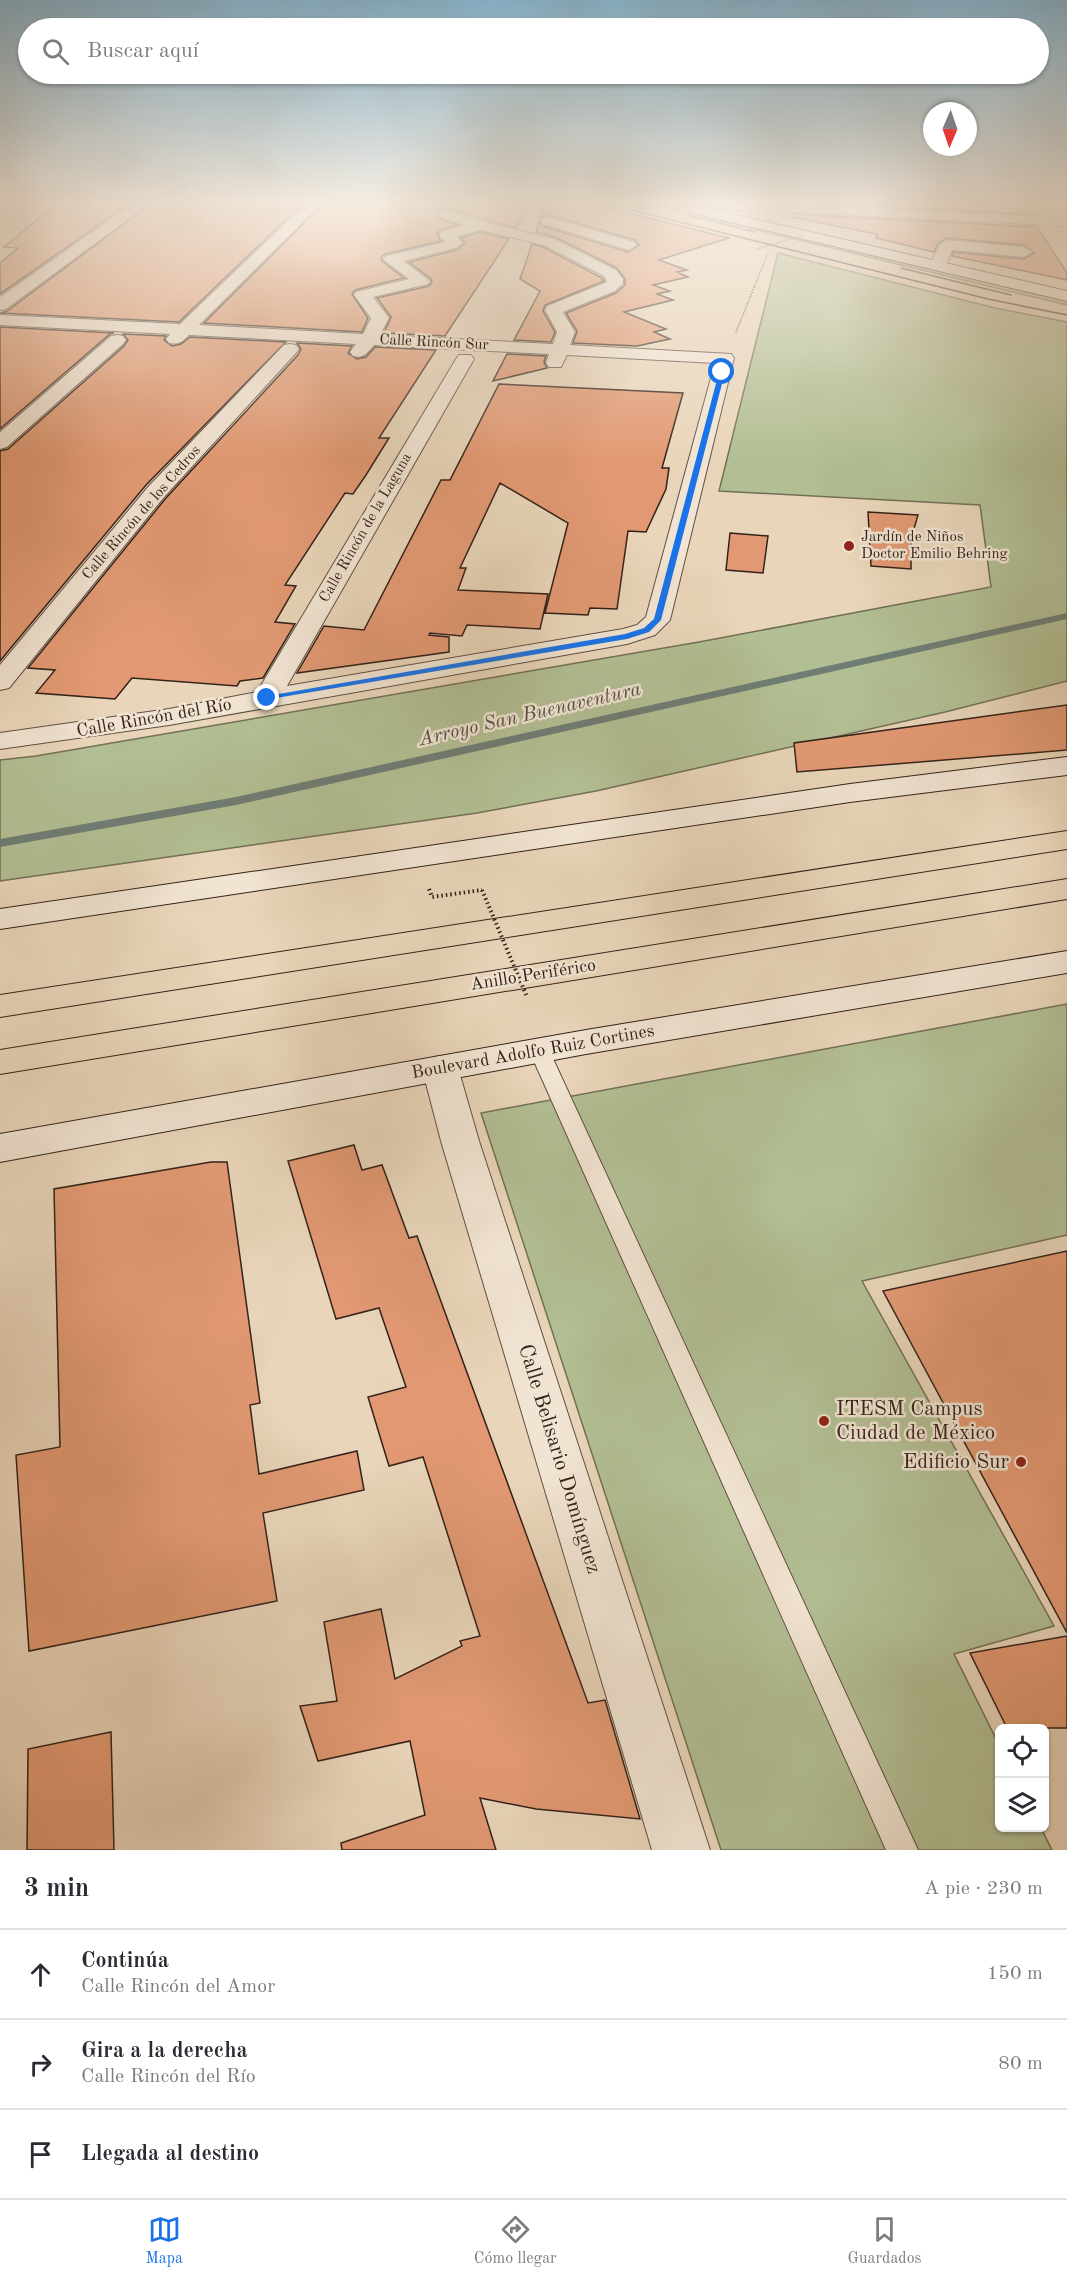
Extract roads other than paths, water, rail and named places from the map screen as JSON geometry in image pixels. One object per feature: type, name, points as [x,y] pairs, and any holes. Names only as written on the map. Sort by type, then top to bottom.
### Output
[{"type":"highway","points":[[0,1006],[1067,840]]},
{"type":"highway","name":"Anillo Periférico","points":[[0,1062],[1067,889]]},
{"type":"street","points":[[0,305],[26,286]]},
{"type":"street","points":[[177,336],[228,286]]},
{"type":"street","points":[[364,346],[380,318],[362,296],[401,286]]},
{"type":"street","points":[[558,357],[566,332],[553,310],[611,286]]},
{"type":"street","points":[[1025,286],[1067,296]]},
{"type":"street","name":"Calle Rincón Sur","points":[[0,320],[57,323],[290,349],[364,346],[465,358],[558,357]]},
{"type":"street","points":[[42,336],[57,323]]},
{"type":"street","name":"Calle Rincón Sur","points":[[0,334],[117,340],[177,336],[723,365],[658,620]]},
{"type":"street","points":[[0,443],[117,340]]},
{"type":"street","name":"Calle Rincón de los Cedros","points":[[0,682],[156,492],[290,349]]},
{"type":"street","name":"Calle Rincón de la Laguna","points":[[267,698],[465,358]]},
{"type":"street","name":"Calle Rincón del Río","points":[[0,741],[169,717],[627,636],[646,630],[658,620]]},
{"type":"street","points":[[0,920],[826,796],[1067,766]]},
{"type":"street","name":"Boulevard Adolfo Ruiz Cortines","points":[[0,1148],[539,1050],[1067,962]]},
{"type":"street","name":"Calle Belisario Domínguez","points":[[440,1068],[460,1141],[681,1850]]},
{"type":"lane","points":[[539,1050],[902,1850]]},
{"type":"waterway","name":"Arroyo San Buenaventura","points":[[0,843],[236,801],[1067,616]]},
{"type":"tram line","points":[[937,286],[1067,315]]},
{"type":"tram line","points":[[976,286],[1011,295]]},
{"type":"place","name":"Jardín de Niños Doctor Emilio Behring","points":[[849,546]]},
{"type":"place","name":"ITESM Campus Ciudad de México","points":[[824,1421]]},
{"type":"place","name":"Edificio Sur","points":[[1021,1462]]}]
